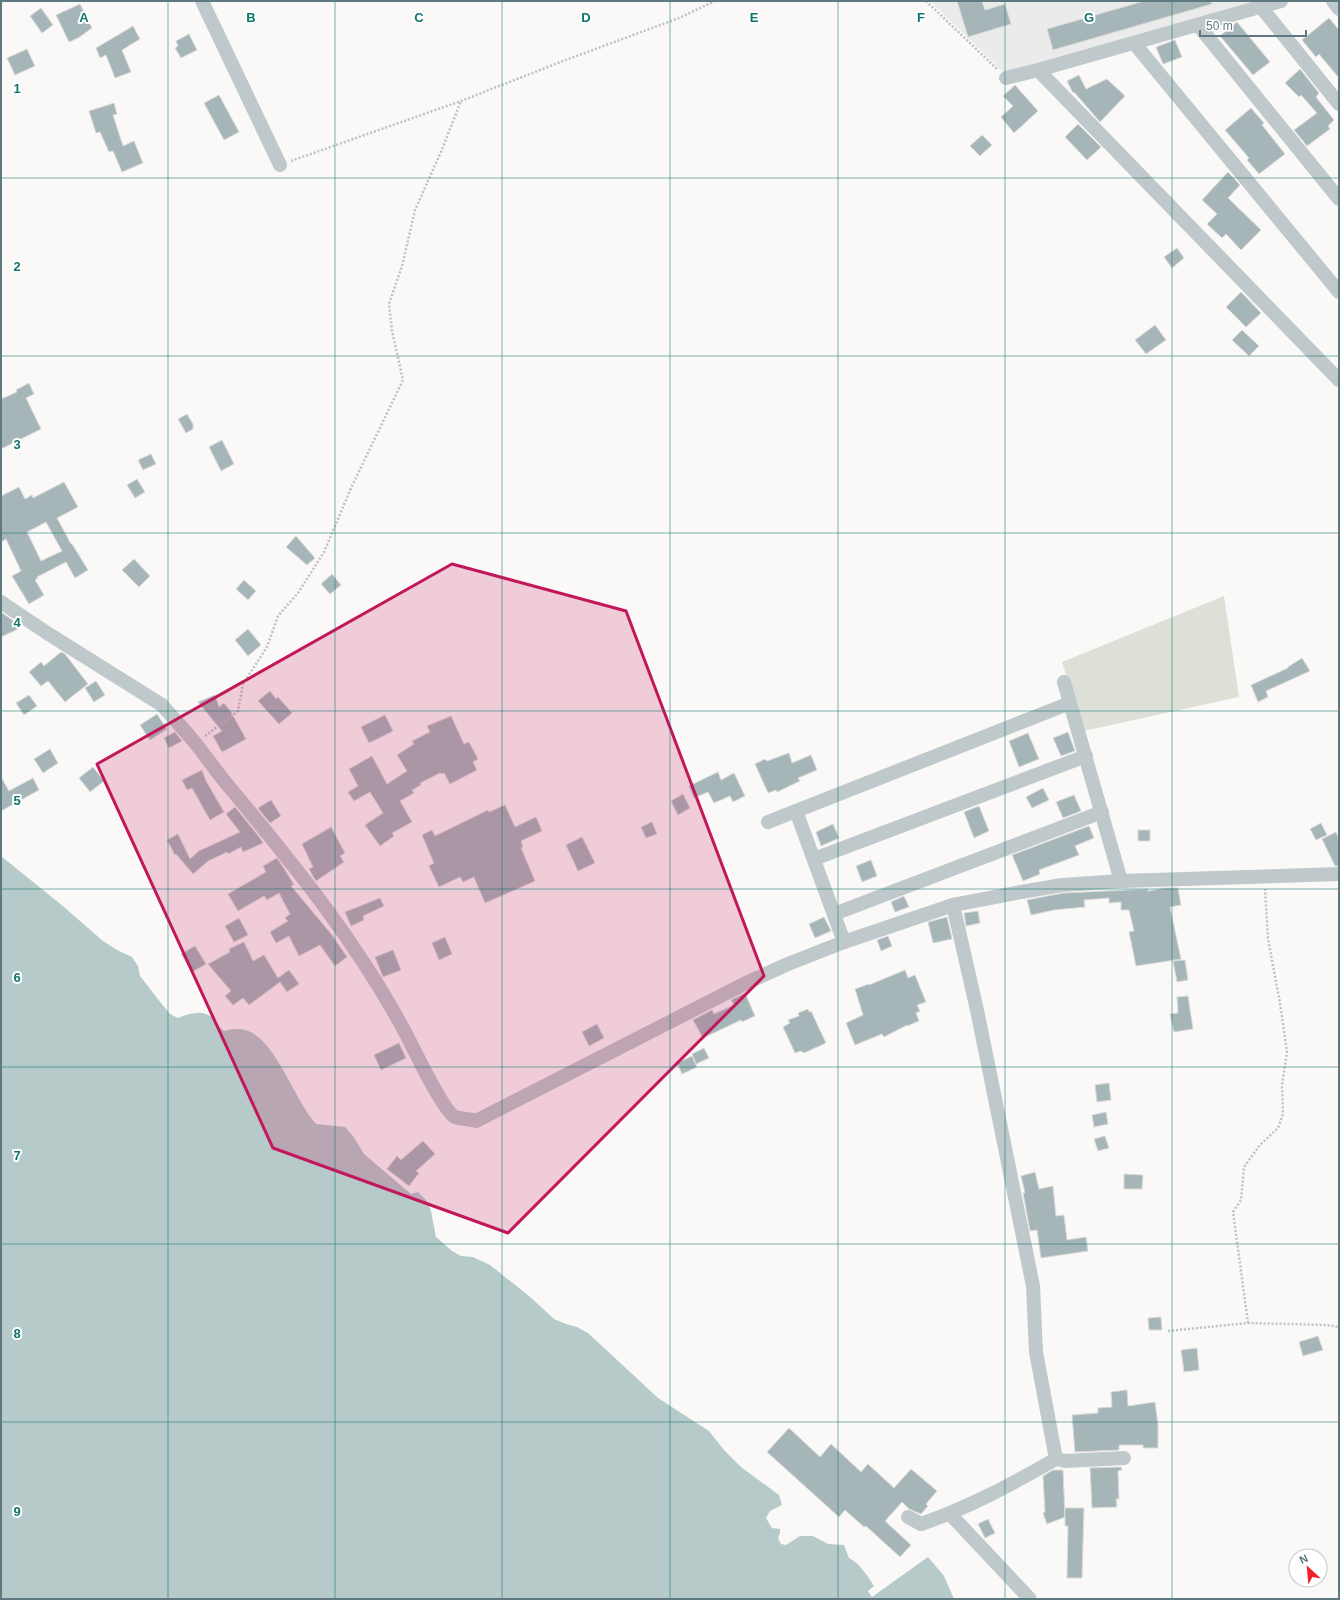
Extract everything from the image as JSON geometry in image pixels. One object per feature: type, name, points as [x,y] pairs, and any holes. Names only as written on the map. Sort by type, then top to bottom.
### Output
[{"type":"street","points":[[202,1],[280,165]]},
{"type":"street","points":[[1006,78],[1281,1]]},
{"type":"street","points":[[1333,1],[1339,9]]},
{"type":"street","points":[[1261,7],[1339,104]]},
{"type":"street","points":[[1198,25],[1339,199]]},
{"type":"street","points":[[1134,43],[1339,292]]},
{"type":"street","points":[[1038,70],[1339,380]]},
{"type":"street","points":[[1,602],[47,633],[162,705],[196,743],[219,776],[275,843],[356,949],[393,1009],[449,1112],[455,1117],[476,1121],[746,983],[788,964],[844,942],[953,905],[1062,885],[1121,881],[1339,874]]},
{"type":"street","points":[[1064,682],[1121,881]]},
{"type":"street","points":[[768,822],[1070,703]]},
{"type":"street","points":[[814,860],[1086,756]]},
{"type":"street","points":[[796,811],[844,942]]},
{"type":"street","points":[[834,914],[1102,812]]},
{"type":"street","points":[[953,905],[977,1010],[1032,1286],[1036,1352],[1056,1459]]},
{"type":"street","points":[[908,1517],[921,1524],[950,1514],[1020,1480],[1056,1459],[1065,1461],[1124,1458]]},
{"type":"street","points":[[950,1514],[1030,1599]]},
{"type":"path","points":[[280,165],[461,102],[563,61],[679,18],[715,1]]},
{"type":"path","points":[[926,1],[1006,78]]},
{"type":"path","points":[[196,743],[238,710],[243,684],[267,647],[278,616],[298,594],[324,552],[351,488],[403,380],[392,331],[389,304],[402,266],[415,210],[461,102]]},
{"type":"path","points":[[1248,1323],[1234,1212],[1241,1200],[1244,1167],[1260,1144],[1278,1128],[1282,1114],[1282,1085],[1287,1052],[1268,939],[1265,877]]},
{"type":"path","points":[[1168,1331],[1248,1323],[1326,1325],[1339,1327]]},
{"type":"highlighted area","points":[[452,564],[626,611],[764,976],[508,1233],[273,1148],[97,764]]},
{"type":"shaded area","points":[[930,1],[1258,1],[1005,74]]},
{"type":"shaded area","points":[[1224,596],[1239,697],[1084,731],[1062,662]]},
{"type":"shaded area","points":[[1,856],[103,941],[132,957],[138,966],[140,976],[170,1014],[178,1018],[192,1013],[206,1014],[214,1019],[224,1031],[242,1029],[257,1036],[266,1044],[274,1055],[301,1103],[316,1124],[345,1127],[353,1136],[364,1154],[411,1194],[418,1192],[427,1201],[431,1211],[436,1237],[452,1251],[461,1256],[473,1257],[490,1265],[529,1296],[554,1319],[577,1327],[588,1333],[658,1398],[709,1431],[724,1450],[741,1467],[779,1495],[782,1505],[770,1511],[766,1518],[772,1528],[780,1529],[778,1538],[781,1544],[786,1545],[800,1536],[813,1536],[828,1544],[844,1545],[849,1558],[860,1567],[874,1586],[868,1591],[872,1597],[928,1557],[944,1576],[954,1599],[1,1599]]},
{"type":"building","points":[[957,1],[982,1],[985,10],[1005,4],[1011,24],[968,37]]},
{"type":"building","points":[[1144,1],[1211,1],[1212,4],[1053,50],[1047,29]]},
{"type":"building","points":[[80,4],[92,28],[78,38],[69,42],[56,15]]},
{"type":"building","points":[[41,8],[53,25],[42,33],[30,16]]},
{"type":"building","points":[[1329,18],[1339,30],[1339,78],[1319,54],[1316,57],[1302,40]]},
{"type":"building","points":[[1237,22],[1270,62],[1253,75],[1220,36]]},
{"type":"building","points":[[133,26],[140,39],[122,50],[131,72],[115,78],[106,55],[100,58],[96,48]]},
{"type":"building","points":[[189,34],[197,50],[181,58],[175,48],[178,46],[176,41]]},
{"type":"building","points":[[1175,40],[1182,57],[1163,64],[1156,47]]},
{"type":"building","points":[[27,49],[35,66],[15,75],[7,58]]},
{"type":"building","points":[[1300,69],[1319,93],[1316,97],[1334,120],[1328,126],[1330,129],[1307,146],[1294,130],[1317,113],[1301,95],[1299,97],[1285,83]]},
{"type":"building","points":[[1079,75],[1086,89],[1107,79],[1125,96],[1100,122],[1074,92],[1073,93],[1067,81]]},
{"type":"building","points":[[1015,85],[1038,111],[1014,133],[1001,117],[1013,106],[1003,96]]},
{"type":"building","points":[[219,95],[239,132],[224,140],[204,103]]},
{"type":"building","points":[[114,103],[117,114],[113,115],[123,146],[134,141],[143,163],[122,172],[113,151],[109,152],[100,132],[96,133],[89,111]]},
{"type":"building","points":[[1251,108],[1264,123],[1262,125],[1285,154],[1259,174],[1247,160],[1249,158],[1225,130]]},
{"type":"building","points":[[1078,124],[1101,147],[1087,160],[1065,137]]},
{"type":"building","points":[[982,135],[992,145],[980,156],[970,146]]},
{"type":"building","points":[[1228,172],[1240,185],[1228,198],[1261,230],[1241,250],[1226,234],[1222,238],[1207,224],[1217,214],[1202,200]]},
{"type":"building","points":[[1177,248],[1184,258],[1172,268],[1164,257]]},
{"type":"building","points":[[1241,292],[1261,313],[1246,327],[1226,307]]},
{"type":"building","points":[[1155,325],[1166,340],[1146,354],[1135,340]]},
{"type":"building","points":[[1242,330],[1259,346],[1249,356],[1232,340]]},
{"type":"building","points":[[29,383],[34,394],[26,398],[41,429],[1,449],[1,399],[17,392],[16,390]]},
{"type":"building","points":[[187,414],[193,424],[193,429],[186,433],[178,419]]},
{"type":"building","points":[[222,440],[234,464],[221,471],[209,447]]},
{"type":"building","points":[[151,454],[156,464],[143,470],[138,460]]},
{"type":"building","points":[[137,479],[145,492],[135,498],[127,485]]},
{"type":"building","points":[[64,482],[78,507],[57,518],[71,544],[88,570],[75,578],[66,562],[37,577],[38,578],[35,580],[44,595],[29,604],[12,576],[21,571],[6,539],[1,542],[1,496],[19,487],[25,499],[32,495],[33,498]],"holes":[[[46,522],[62,551],[41,561],[27,532]]]},
{"type":"building","points":[[296,536],[315,558],[307,565],[286,547]]},
{"type":"building","points":[[134,559],[150,576],[139,587],[122,570]]},
{"type":"building","points":[[332,574],[341,585],[330,594],[321,584]]},
{"type":"building","points":[[244,580],[256,591],[248,600],[236,589]]},
{"type":"building","points":[[1,612],[15,622],[18,629],[1,637]]},
{"type":"building","points":[[248,629],[261,645],[248,656],[235,640]]},
{"type":"building","points":[[61,652],[65,654],[88,684],[65,702],[48,681],[41,686],[29,672],[41,662],[44,666]]},
{"type":"building","points":[[1302,658],[1310,671],[1266,691],[1268,697],[1258,702],[1251,685],[1288,668]]},
{"type":"building","points":[[96,681],[105,695],[94,702],[85,688]]},
{"type":"building","points":[[270,691],[276,699],[278,697],[292,713],[279,724],[258,701]]},
{"type":"building","points":[[29,695],[37,706],[24,715],[16,703]]},
{"type":"building","points":[[215,695],[219,707],[224,703],[231,712],[246,739],[222,752],[213,736],[222,731],[198,702]]},
{"type":"building","points":[[157,714],[167,729],[150,740],[140,725]]},
{"type":"building","points":[[385,715],[393,731],[369,743],[361,727]]},
{"type":"building","points":[[451,716],[464,744],[469,742],[478,759],[473,762],[477,770],[450,784],[444,773],[440,773],[420,783],[421,785],[412,790],[414,793],[400,801],[412,822],[392,833],[394,836],[380,846],[365,825],[383,813],[370,792],[354,801],[348,792],[358,786],[349,769],[372,756],[387,784],[407,771],[397,755],[414,744],[412,741],[430,732],[427,726]]},
{"type":"building","points":[[175,732],[182,741],[169,748],[164,738]]},
{"type":"building","points":[[1068,732],[1075,751],[1061,756],[1053,738]]},
{"type":"building","points":[[1028,733],[1039,759],[1019,767],[1009,741]]},
{"type":"building","points":[[50,749],[58,763],[43,773],[34,759]]},
{"type":"building","points":[[789,753],[792,763],[811,755],[817,770],[798,778],[800,781],[777,792],[776,790],[768,793],[755,764],[765,759],[767,761]]},
{"type":"building","points":[[93,767],[104,781],[90,792],[79,778]]},
{"type":"building","points":[[202,770],[206,781],[224,812],[210,820],[192,788],[187,790],[182,780]]},
{"type":"building","points":[[718,772],[721,780],[734,773],[745,796],[733,802],[730,796],[714,803],[708,792],[694,798],[689,786]]},
{"type":"building","points":[[1,777],[9,791],[33,778],[39,790],[1,811]]},
{"type":"building","points":[[1043,788],[1049,800],[1032,808],[1026,797]]},
{"type":"building","points":[[683,794],[690,808],[678,815],[671,801]]},
{"type":"building","points":[[1074,795],[1081,811],[1063,818],[1056,802]]},
{"type":"building","points":[[271,800],[281,816],[270,823],[258,808]]},
{"type":"building","points":[[505,805],[515,827],[536,817],[542,831],[521,841],[523,847],[521,848],[535,881],[485,903],[474,877],[463,882],[460,877],[439,887],[429,866],[434,863],[422,835],[432,830],[435,836],[488,810],[489,812]]},
{"type":"building","points":[[979,806],[989,831],[974,838],[964,812]]},
{"type":"building","points":[[235,807],[263,843],[243,852],[241,847],[228,854],[227,852],[208,861],[193,874],[176,854],[175,855],[167,840],[178,834],[190,859],[199,851],[240,832],[226,814]]},
{"type":"building","points":[[652,822],[657,834],[646,838],[641,827]]},
{"type":"building","points":[[1321,823],[1327,835],[1316,840],[1310,829]]},
{"type":"building","points":[[833,824],[839,838],[821,846],[816,832]]},
{"type":"building","points":[[1089,826],[1094,838],[1075,846],[1079,855],[1039,870],[1040,874],[1023,881],[1012,855]]},
{"type":"building","points":[[331,827],[345,853],[340,856],[344,862],[316,881],[309,869],[313,867],[302,844]]},
{"type":"building","points":[[1138,830],[1150,830],[1150,841],[1138,841]]},
{"type":"building","points":[[1336,832],[1339,839],[1339,866],[1335,866],[1322,839]]},
{"type":"building","points":[[582,837],[595,863],[578,871],[566,845]]},
{"type":"building","points":[[277,858],[294,885],[291,886],[332,935],[347,957],[335,966],[320,945],[299,956],[289,936],[276,943],[270,932],[288,921],[285,918],[290,914],[279,893],[267,900],[264,896],[238,911],[228,894],[266,872],[263,866]]},
{"type":"building","points":[[871,860],[877,876],[862,882],[856,866]]},
{"type":"building","points":[[1165,888],[1178,888],[1181,905],[1170,907],[1181,959],[1136,966],[1129,932],[1134,931],[1129,910],[1121,910],[1121,902],[1109,903],[1109,898],[1084,900],[1085,907],[1054,910],[1031,915],[1027,900],[1063,893],[1148,889],[1148,891]]},
{"type":"building","points":[[904,896],[909,907],[895,912],[891,902]]},
{"type":"building","points":[[380,898],[384,906],[363,916],[364,920],[351,926],[345,912]]},
{"type":"building","points":[[978,911],[980,923],[966,926],[964,913]]},
{"type":"building","points":[[824,917],[831,931],[815,938],[809,924]]},
{"type":"building","points":[[947,917],[952,939],[933,943],[928,922]]},
{"type":"building","points":[[239,918],[248,935],[234,942],[225,926]]},
{"type":"building","points":[[888,936],[892,946],[881,951],[877,940]]},
{"type":"building","points":[[445,937],[452,954],[439,960],[432,943]]},
{"type":"building","points":[[244,942],[253,961],[264,955],[278,978],[289,970],[299,984],[287,992],[280,982],[249,1005],[243,998],[233,1005],[225,996],[231,991],[208,964],[230,952],[229,949]]},
{"type":"building","points":[[195,946],[206,964],[192,972],[181,954]]},
{"type":"building","points":[[393,950],[401,970],[383,977],[375,957]]},
{"type":"building","points":[[1185,960],[1188,980],[1177,982],[1173,961]]},
{"type":"building","points":[[905,970],[908,978],[915,975],[926,1002],[917,1005],[920,1011],[916,1013],[919,1021],[907,1025],[884,1037],[882,1034],[855,1045],[846,1023],[863,1015],[855,989],[869,985]]},
{"type":"building","points":[[745,993],[755,1016],[742,1022],[741,1020],[703,1038],[693,1020],[712,1010],[714,1014],[734,1005],[731,1000]]},
{"type":"building","points":[[1188,996],[1193,1029],[1174,1032],[1170,1014],[1178,1013],[1177,997]]},
{"type":"building","points":[[808,1009],[809,1012],[811,1011],[826,1043],[804,1053],[801,1051],[795,1053],[783,1027],[790,1023],[788,1020],[799,1016],[798,1013]]},
{"type":"building","points":[[597,1024],[604,1038],[589,1046],[582,1032]]},
{"type":"building","points":[[399,1043],[406,1058],[381,1070],[374,1055]]},
{"type":"building","points":[[704,1048],[709,1058],[696,1064],[692,1054]]},
{"type":"building","points":[[692,1056],[697,1067],[682,1074],[677,1063]]},
{"type":"building","points":[[1109,1083],[1111,1100],[1097,1102],[1095,1085]]},
{"type":"building","points":[[1106,1112],[1108,1124],[1094,1127],[1092,1115]]},
{"type":"building","points":[[1105,1136],[1109,1148],[1098,1151],[1094,1139]]},
{"type":"building","points":[[423,1141],[435,1154],[416,1171],[419,1173],[409,1186],[387,1169],[397,1156],[401,1160]]},
{"type":"building","points":[[1035,1172],[1039,1189],[1053,1186],[1056,1216],[1064,1215],[1067,1240],[1086,1237],[1088,1251],[1041,1258],[1037,1230],[1030,1231],[1023,1193],[1025,1193],[1021,1176]]},
{"type":"building","points":[[1124,1174],[1143,1175],[1142,1189],[1124,1189]]},
{"type":"building","points":[[1161,1317],[1162,1330],[1149,1330],[1148,1318]]},
{"type":"building","points":[[1318,1336],[1323,1350],[1303,1356],[1299,1342]]},
{"type":"building","points":[[1197,1348],[1199,1370],[1184,1372],[1181,1350]]},
{"type":"building","points":[[1127,1390],[1128,1406],[1155,1402],[1158,1425],[1158,1448],[1143,1448],[1143,1445],[1119,1445],[1119,1450],[1075,1452],[1072,1415],[1098,1413],[1098,1408],[1112,1407],[1111,1392]]},
{"type":"building","points":[[789,1428],[820,1457],[831,1444],[861,1472],[868,1464],[894,1488],[911,1469],[937,1491],[926,1504],[928,1506],[921,1514],[909,1509],[902,1502],[885,1521],[911,1545],[900,1557],[866,1526],[864,1527],[845,1510],[839,1517],[767,1452]]},
{"type":"building","points":[[1121,1467],[1122,1470],[1118,1471],[1119,1499],[1116,1499],[1117,1507],[1092,1508],[1090,1468]]},
{"type":"building","points":[[1053,1470],[1063,1470],[1065,1517],[1047,1524],[1043,1513],[1045,1512],[1043,1476]]},
{"type":"building","points":[[1065,1508],[1084,1508],[1082,1578],[1067,1578],[1068,1526],[1065,1526]]},
{"type":"building","points":[[988,1519],[995,1533],[985,1538],[978,1524]]}]
